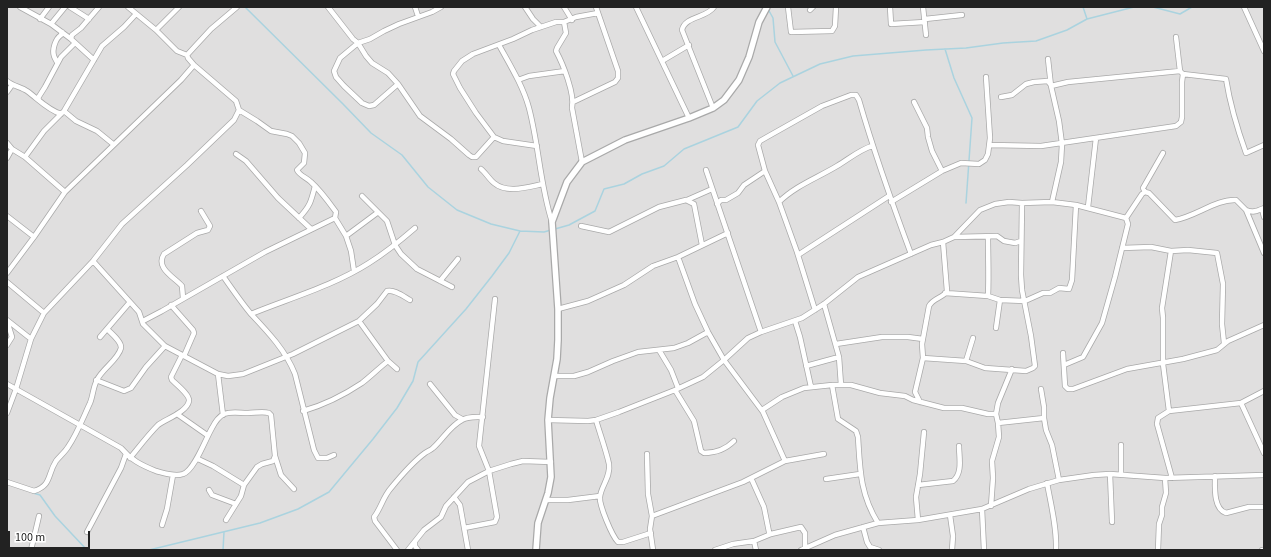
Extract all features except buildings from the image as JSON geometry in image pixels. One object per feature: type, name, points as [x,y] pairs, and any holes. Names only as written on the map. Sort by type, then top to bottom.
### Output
[{"type":"street","points":[[20,7],[62,32],[94,60]]},
{"type":"street","points":[[40,19],[49,7]]},
{"type":"street","points":[[52,26],[64,7]]},
{"type":"street","points":[[70,7],[89,19]]},
{"type":"street","points":[[71,39],[72,35],[76,33],[99,7]]},
{"type":"street","points":[[128,7],[156,30],[177,51],[187,55],[194,65],[236,101],[239,110],[271,131],[292,136],[299,143],[305,153],[304,163],[297,170],[315,186],[336,212],[335,218],[346,236],[354,271]]},
{"type":"street","points":[[156,30],[179,7]]},
{"type":"street","points":[[187,55],[211,29],[237,7]]},
{"type":"street","points":[[328,7],[353,39],[358,43],[372,63],[388,73],[398,84],[420,116],[472,157],[476,157],[494,136]]},
{"type":"street","points":[[415,7],[418,16]]},
{"type":"street","points":[[398,84],[374,105],[369,106],[362,103],[344,86],[336,77],[334,71],[340,58],[358,43],[441,7]]},
{"type":"street","points":[[525,7],[533,19],[541,27]]},
{"type":"street","points":[[564,7],[572,20]]},
{"type":"street","points":[[573,102],[615,82],[618,78],[618,71],[596,7]]},
{"type":"street","points":[[636,7],[689,118]]},
{"type":"street","points":[[714,7],[709,13],[688,21],[683,26],[682,30],[714,108]]},
{"type":"street","points":[[552,222],[567,182],[582,162],[625,140],[714,108],[724,100],[739,80],[749,56],[759,22],[767,7]]},
{"type":"street","points":[[788,7],[791,32],[799,32],[832,31],[835,26],[836,7]]},
{"type":"street","points":[[890,7],[892,24],[925,21],[962,15]]},
{"type":"street","points":[[923,7],[926,35]]},
{"type":"street","points":[[1244,7],[1264,51]]},
{"type":"street","points":[[537,146],[503,141],[494,136],[476,113],[460,88],[453,74],[454,71],[462,61],[473,54],[556,22],[564,22],[572,20],[576,17],[598,13]]},
{"type":"street","points":[[25,156],[44,131],[63,113],[102,46],[124,27],[136,14]]},
{"type":"street","points":[[564,22],[566,33],[556,51],[565,71],[573,102],[572,108],[582,162]]},
{"type":"street","points":[[52,26],[58,37]]},
{"type":"street","points":[[58,62],[53,51],[58,37],[61,36],[62,32]]},
{"type":"street","points":[[1258,38],[1264,35]]},
{"type":"street","points":[[990,145],[1041,146],[1062,144],[1176,126],[1182,118],[1182,72],[1176,37]]},
{"type":"street","points":[[39,100],[38,98],[61,56],[75,43]]},
{"type":"street","points":[[499,45],[518,80],[529,107],[553,232],[558,310],[558,340],[548,420],[551,477],[546,500],[538,523],[536,550]]},
{"type":"street","points":[[662,61],[688,45]]},
{"type":"street","points":[[1048,59],[1051,86],[1059,121],[1062,144],[1061,162],[1052,202]]},
{"type":"street","points":[[8,271],[65,192],[181,80],[194,65]]},
{"type":"street","points":[[518,80],[529,76],[565,71]]},
{"type":"street","points":[[1051,86],[1068,82],[1182,72],[1226,78],[1236,126],[1246,152],[1264,145]]},
{"type":"street","points":[[891,202],[942,171],[961,163],[979,164],[985,160],[990,145],[986,77]]},
{"type":"street","points":[[7,81],[12,85],[27,91],[31,96],[39,100],[52,112],[63,113],[97,131],[113,144]]},
{"type":"street","points":[[1001,97],[1012,95],[1026,84],[1034,82],[1048,81],[1051,86]]},
{"type":"street","points":[[7,92],[12,85]]},
{"type":"street","points":[[815,310],[798,255],[779,202],[765,171],[758,145],[760,141],[822,106],[851,95],[856,95],[859,100],[872,146],[891,202],[911,254]]},
{"type":"street","points":[[914,102],[927,128],[932,151],[942,171]]},
{"type":"street","points":[[7,413],[31,339],[44,313],[93,261],[122,224],[234,120],[239,110]]},
{"type":"street","points":[[1088,207],[1096,138]]},
{"type":"street","points":[[7,143],[12,149],[25,156],[65,192]]},
{"type":"street","points":[[779,202],[785,196],[802,185],[837,166],[865,148],[872,146]]},
{"type":"street","points":[[7,158],[12,149]]},
{"type":"street","points":[[1145,192],[1143,188],[1163,153]]},
{"type":"street","points":[[236,154],[246,161],[278,198],[311,229]]},
{"type":"street","points":[[481,169],[495,184],[503,188],[514,189],[543,184]]},
{"type":"street","points":[[706,170],[761,332]]},
{"type":"street","points":[[717,204],[721,200],[726,200],[738,193],[744,185],[765,171]]},
{"type":"street","points":[[299,218],[311,203],[315,186]]},
{"type":"street","points":[[581,226],[609,232],[660,208],[686,200],[712,189]]},
{"type":"street","points":[[1126,218],[1142,194],[1145,192]]},
{"type":"street","points":[[1145,192],[1149,193],[1175,220],[1224,202],[1236,200],[1246,210],[1263,249]]},
{"type":"street","points":[[362,196],[387,221],[395,245],[401,254],[417,269],[452,287]]},
{"type":"street","points":[[798,255],[889,196]]},
{"type":"street","points":[[686,200],[694,204],[702,245]]},
{"type":"street","points":[[548,420],[596,420],[677,389],[703,377],[748,338],[802,318],[824,304],[858,277],[931,245],[954,237],[980,210],[995,204],[1009,202],[1052,202],[1088,207],[1126,218]]},
{"type":"street","points":[[923,358],[966,361],[985,368],[1026,371],[1035,366],[1032,336],[1022,290],[1020,241],[1022,203]]},
{"type":"street","points":[[945,293],[988,296],[1000,300],[1025,301],[1043,293],[1050,293],[1059,288],[1069,289],[1072,285],[1076,205]]},
{"type":"street","points":[[1246,210],[1250,212],[1263,208],[1264,217]]},
{"type":"street","points":[[183,298],[182,286],[169,275],[162,267],[160,261],[164,254],[197,233],[208,230],[210,226],[201,211]]},
{"type":"street","points":[[346,236],[377,212]]},
{"type":"street","points":[[7,216],[34,237]]},
{"type":"street","points":[[143,321],[265,252],[335,218]]},
{"type":"street","points":[[1064,365],[1083,357],[1090,341],[1102,323],[1128,224],[1126,218]]},
{"type":"street","points":[[251,314],[322,286],[368,264],[395,245],[415,228]]},
{"type":"street","points":[[558,310],[588,301],[624,285],[654,266],[678,257],[728,233]]},
{"type":"street","points":[[988,236],[988,296]]},
{"type":"street","points":[[954,237],[997,236],[1004,241],[1012,243],[1020,241]]},
{"type":"street","points":[[920,402],[915,392],[923,358],[923,339],[929,306],[931,301],[944,295],[947,291],[943,242]]},
{"type":"street","points":[[1122,248],[1151,247],[1172,251],[1188,250],[1217,253],[1223,284],[1222,324],[1224,343]]},
{"type":"street","points":[[1169,411],[1163,364],[1162,308],[1172,251]]},
{"type":"street","points":[[678,257],[695,304],[708,332],[724,360],[762,410],[785,461]]},
{"type":"street","points":[[440,281],[458,259]]},
{"type":"street","points":[[93,261],[139,312],[143,324],[165,346],[218,374],[228,376],[243,374],[313,345],[359,321],[377,304],[386,291],[390,290],[397,292],[401,296],[410,300]]},
{"type":"street","points":[[223,276],[251,314],[262,325],[286,356],[295,374],[303,411],[314,450],[318,458],[327,458],[334,455]]},
{"type":"street","points":[[7,282],[44,313]]},
{"type":"street","points":[[464,528],[495,522],[497,520],[489,471],[479,446],[495,298]]},
{"type":"street","points":[[996,328],[1000,300]]},
{"type":"street","points":[[100,337],[130,302]]},
{"type":"street","points":[[824,304],[839,357],[841,385]]},
{"type":"street","points":[[87,532],[128,456],[159,425],[177,414],[187,405],[190,399],[188,395],[172,380],[171,377],[194,333],[171,305]]},
{"type":"street","points":[[7,320],[31,339]]},
{"type":"street","points":[[7,320],[12,337],[7,345]]},
{"type":"street","points":[[359,321],[388,361],[397,369]]},
{"type":"street","points":[[795,321],[811,386]]},
{"type":"street","points":[[1063,353],[1066,386],[1068,389],[1073,389],[1127,369],[1163,364],[1217,350],[1224,343],[1264,324]]},
{"type":"street","points":[[7,482],[34,491],[44,487],[56,461],[68,448],[80,426],[92,397],[96,380],[110,364],[120,349],[120,344],[107,329]]},
{"type":"street","points":[[554,376],[574,376],[638,352],[659,350],[681,345],[708,332]]},
{"type":"street","points":[[836,344],[882,337],[908,337],[923,339]]},
{"type":"street","points":[[966,361],[973,338]]},
{"type":"street","points":[[96,380],[124,391],[131,388],[146,367],[165,346]]},
{"type":"street","points":[[659,350],[671,370],[677,389],[694,421],[702,451],[704,453],[713,452],[728,447],[734,441]]},
{"type":"street","points":[[806,366],[839,357]]},
{"type":"street","points":[[303,411],[334,399],[361,383],[388,361]]},
{"type":"street","points":[[991,506],[993,478],[992,461],[998,437],[998,423],[996,414],[998,403],[1012,369]]},
{"type":"street","points":[[218,374],[223,415]]},
{"type":"street","points":[[7,384],[121,448],[128,456],[141,465],[172,475],[185,474],[196,460],[207,435],[217,419],[223,415],[232,412],[269,413],[271,415],[275,456],[281,475],[294,489]]},
{"type":"street","points":[[430,384],[455,415],[462,419]]},
{"type":"street","points":[[832,385],[838,419],[856,431],[858,437],[862,484],[872,513],[878,523]]},
{"type":"street","points":[[762,410],[782,398],[811,386],[852,385],[880,393],[908,397],[920,402],[944,408],[962,408],[988,414],[996,414]]},
{"type":"street","points":[[1041,389],[1046,430],[1052,445],[1059,480]]},
{"type":"street","points":[[908,397],[915,392]]},
{"type":"street","points":[[1172,478],[1157,424],[1158,418],[1169,411],[1241,403],[1264,392]]},
{"type":"street","points":[[1241,403],[1264,453]]},
{"type":"street","points":[[177,414],[207,435]]},
{"type":"street","points":[[397,550],[374,517],[380,509],[384,497],[390,488],[417,460],[432,449],[451,428],[462,419],[475,416],[483,417]]},
{"type":"street","points":[[998,423],[1044,418]]},
{"type":"street","points":[[596,420],[609,466],[607,481],[600,496],[604,514],[610,529],[618,542],[623,542],[651,533]]},
{"type":"street","points":[[918,520],[916,497],[924,432]]},
{"type":"street","points":[[1121,444],[1121,474]]},
{"type":"street","points":[[918,485],[953,481],[958,477],[959,446]]},
{"type":"street","points":[[647,454],[648,494],[652,516],[651,533],[653,550]]},
{"type":"street","points":[[652,516],[743,482],[785,461],[824,454]]},
{"type":"street","points":[[226,520],[241,496],[244,485],[257,467],[274,461],[275,456]]},
{"type":"street","points":[[196,460],[200,460],[213,466],[244,485]]},
{"type":"street","points":[[408,550],[424,530],[441,517],[446,506],[468,482],[489,471],[511,464],[524,461],[551,462]]},
{"type":"street","points":[[826,479],[860,474]]},
{"type":"street","points":[[1110,474],[1112,522]]},
{"type":"street","points":[[803,549],[835,535],[878,523],[918,520],[991,506],[1047,483],[1059,480],[1110,474],[1172,478],[1264,474]]},
{"type":"street","points":[[162,525],[167,509],[172,475]]},
{"type":"street","points":[[1215,476],[1217,502],[1220,510],[1223,512],[1226,513],[1249,507],[1264,506]]},
{"type":"street","points":[[751,478],[764,507],[769,532],[771,534]]},
{"type":"street","points":[[1158,550],[1159,524],[1166,493],[1165,478]]},
{"type":"street","points":[[1047,483],[1053,512],[1056,550]]},
{"type":"street","points":[[209,490],[212,495],[236,504]]},
{"type":"street","points":[[546,500],[568,500],[600,496]]},
{"type":"street","points":[[454,497],[460,505],[468,550]]},
{"type":"street","points":[[982,508],[984,550]]},
{"type":"street","points":[[950,515],[953,536],[952,550]]},
{"type":"street","points":[[31,550],[39,516]]},
{"type":"street","points":[[715,550],[733,544],[754,541],[771,534],[801,527],[805,533],[803,549]]},
{"type":"street","points":[[863,527],[870,547],[879,550]]},
{"type":"street","points":[[754,541],[756,550]]},
{"type":"street","points":[[415,543],[418,550]]},
{"type":"street","points":[[813,544],[815,550]]},
{"type":"shaded area","points":[[7,7],[1264,7],[1264,550],[7,550]]},
{"type":"waterway","points":[[245,7],[371,133],[402,155],[428,187],[457,210],[491,224],[520,231],[544,232],[551,230]]},
{"type":"waterway","points":[[1083,7],[1087,19]]},
{"type":"waterway","points":[[555,229],[569,225],[595,211],[604,189],[624,184],[642,174],[664,166],[684,149],[738,127],[757,101],[780,83],[820,64],[853,56],[966,48],[1003,43],[1036,41],[1067,30],[1087,19],[1134,7]]},
{"type":"waterway","points":[[1153,7],[1180,14],[1192,7]]},
{"type":"waterway","points":[[768,9],[773,18],[775,42],[793,76]]},
{"type":"waterway","points":[[945,49],[954,78],[972,118],[966,203]]},
{"type":"waterway","points":[[149,550],[260,523],[298,509],[329,492],[397,408],[413,381],[418,362],[466,309],[492,276],[509,253],[520,231]]},
{"type":"waterway","points":[[33,493],[40,495],[55,516],[87,550]]},
{"type":"waterway","points":[[223,550],[224,532]]}]
